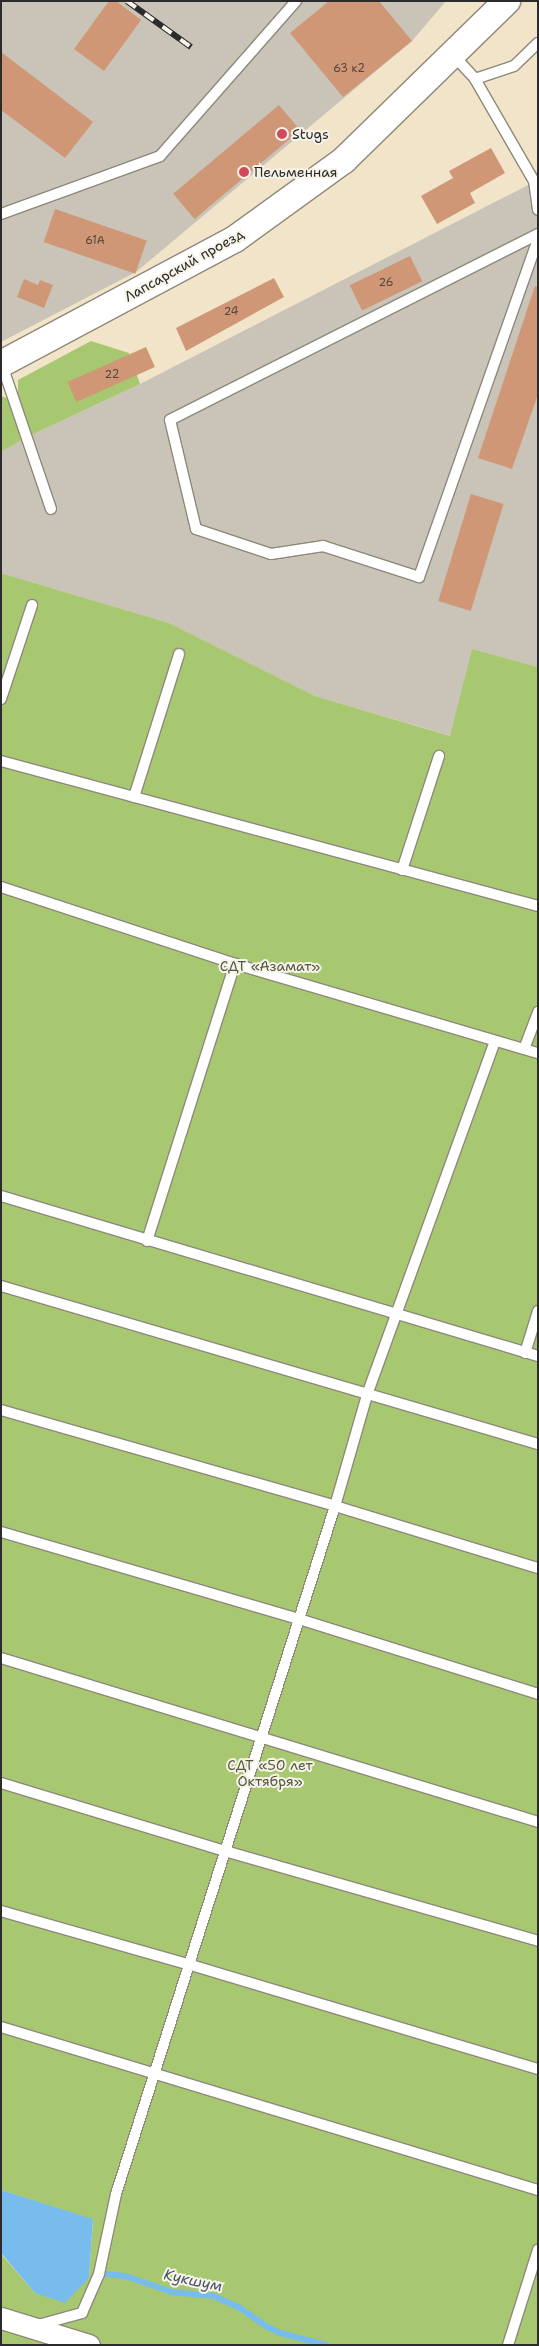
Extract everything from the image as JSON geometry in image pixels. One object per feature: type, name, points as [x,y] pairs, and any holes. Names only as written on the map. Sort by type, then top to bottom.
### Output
[{"type":"street","name":"Лапсарский проезд","points":[[2,364],[235,239],[344,160],[506,1]]},
{"type":"street","points":[[1,2318],[89,2345]]},
{"type":"lane","points":[[1,214],[160,156],[296,1]]},
{"type":"lane","points":[[475,79],[514,66],[538,43]]},
{"type":"lane","points":[[453,55],[475,79],[534,182],[538,210]]},
{"type":"lane","points":[[538,234],[170,420],[196,529],[271,554],[323,546],[419,577],[538,240]]},
{"type":"lane","points":[[2,364],[51,509]]},
{"type":"lane","points":[[1,699],[32,605]]},
{"type":"lane","points":[[134,797],[179,654]]},
{"type":"lane","points":[[402,870],[439,756]]},
{"type":"lane","points":[[1,761],[538,906]]},
{"type":"lane","points":[[1,887],[235,964],[538,1053]]},
{"type":"lane","points":[[147,1241],[235,964]]},
{"type":"lane","points":[[524,1049],[538,1012]]},
{"type":"lane","points":[[32,2327],[82,2313],[99,2274],[116,2194],[191,1965],[335,1506],[368,1392],[495,1041]]},
{"type":"lane","points":[[1,1196],[538,1356]]},
{"type":"lane","points":[[1,1286],[368,1392],[538,1444]]},
{"type":"lane","points":[[525,1352],[538,1311]]},
{"type":"lane","points":[[1,1410],[335,1506],[538,1568]]},
{"type":"lane","points":[[1,1532],[299,1619],[538,1694]]},
{"type":"lane","points":[[1,1658],[538,1822]]},
{"type":"lane","points":[[1,1783],[225,1852],[538,1942]]},
{"type":"lane","points":[[1,1911],[191,1965],[538,2069]]},
{"type":"lane","points":[[1,2027],[538,2190]]},
{"type":"lane","points":[[508,2345],[538,2250]]},
{"type":"shaded area","points":[[1,1],[446,1],[412,41],[136,272],[1,342]]},
{"type":"shaded area","points":[[538,180],[538,667],[472,649],[451,736],[315,696],[169,623],[1,573],[1,452],[27,437],[140,384]]},
{"type":"green space","points":[[91,341],[129,353],[140,384],[27,437],[1,452],[1,396],[18,402],[18,380]]},
{"type":"green space","name":"СДТ «50 лет Октября»","points":[[1,573],[169,623],[315,696],[450,736],[472,649],[538,667],[538,2345],[1,2345],[1,2254],[35,2293],[89,2278],[93,2220],[1,2190]]},
{"type":"water","points":[[1,2190],[93,2219],[89,2278],[65,2303],[35,2293],[1,2253]]},
{"type":"building","points":[[109,1],[116,1],[141,20],[104,71],[74,49]]},
{"type":"building","points":[[329,1],[379,1],[412,41],[343,97],[290,33]]},
{"type":"building","points":[[1,52],[93,122],[65,158],[1,110]]},
{"type":"building","points":[[279,105],[300,130],[194,219],[173,194]]},
{"type":"building","points":[[491,148],[505,173],[470,193],[475,203],[437,224],[421,196],[453,178],[449,171]]},
{"type":"building","points":[[55,209],[147,241],[135,274],[44,242]]},
{"type":"building","points":[[410,256],[422,281],[362,311],[350,285]]},
{"type":"building","points":[[274,278],[284,297],[186,351],[176,328]]},
{"type":"building","points":[[24,279],[38,285],[40,280],[53,285],[44,308],[17,297]]},
{"type":"building","points":[[535,286],[538,287],[538,394],[512,469],[478,458]]},
{"type":"building","points":[[146,347],[155,367],[76,402],[67,382]]},
{"type":"building","points":[[471,494],[504,504],[471,611],[438,601]]},
{"type":"waterway","name":"Кукшум","points":[[106,2274],[126,2276],[172,2292],[214,2296],[239,2307],[268,2327],[281,2333],[326,2345]]},
{"type":"railway","points":[[127,1],[191,47]]},
{"type":"place","name":"Stugs","points":[[282,134]]},
{"type":"place","name":"Пельменная","points":[[244,172]]},
{"type":"park label","name":"СДТ «Азамат»","points":[[270,966]]}]
